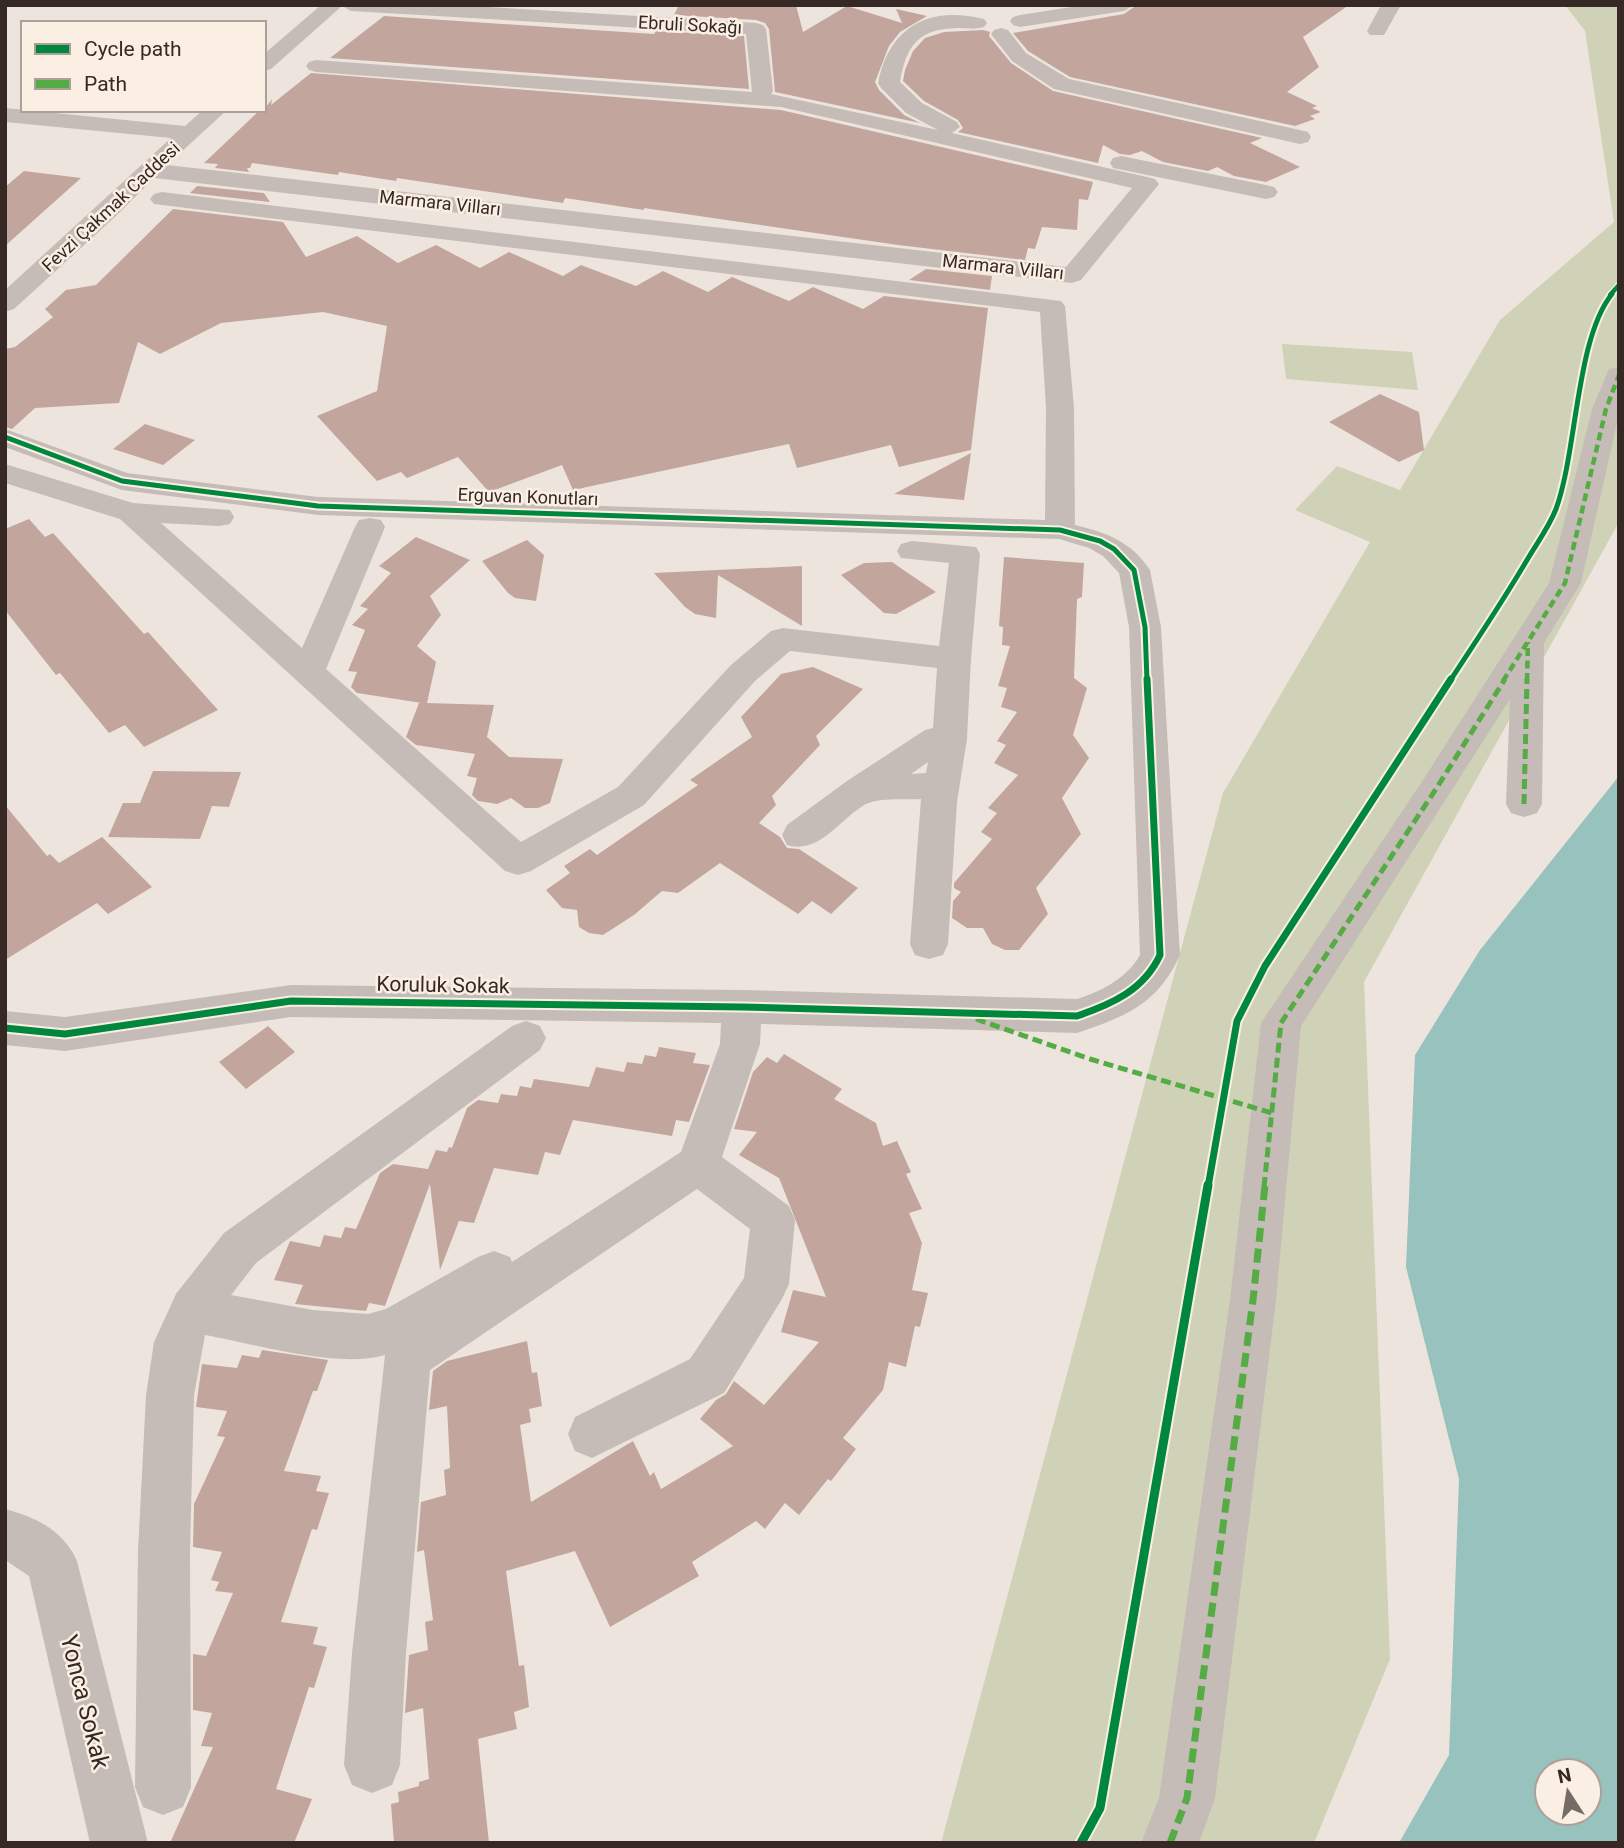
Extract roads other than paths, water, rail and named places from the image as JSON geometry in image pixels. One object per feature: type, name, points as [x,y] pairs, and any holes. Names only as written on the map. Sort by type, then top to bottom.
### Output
[{"type":"street","points":[[266,63],[333,5]]},
{"type":"street","name":"Ebruli Sokağı","points":[[351,5],[756,29],[762,91]]},
{"type":"street","points":[[1124,5],[1020,21],[1002,15],[977,15],[929,26],[901,41],[895,52],[889,83],[914,108],[932,120],[956,130],[1266,192]]},
{"type":"street","points":[[1377,31],[1391,5]]},
{"type":"street","points":[[977,15],[982,30],[1001,34],[1021,29],[1020,21]]},
{"type":"street","points":[[1001,34],[1018,57],[1062,85],[1300,137]]},
{"type":"street","name":"Marmara Vilları","points":[[148,170],[1072,275],[1147,184],[780,101],[316,66]]},
{"type":"street","name":"Fevzi Çakmak Caddesi","points":[[5,304],[214,112]]},
{"type":"street","points":[[5,115],[192,133]]},
{"type":"street","points":[[162,199],[1052,306],[1060,408],[1059,530]]},
{"type":"street","points":[[1170,1843],[1187,1798],[1253,1300],[1281,1023],[1436,789],[1565,583],[1606,409],[1619,375]]},
{"type":"street","name":"Erguvan Konutları","points":[[5,437],[122,481],[318,506],[1059,530],[1100,541],[1114,549],[1135,570],[1145,627],[1160,941],[1156,968],[1148,978],[1111,1005],[1077,1016],[884,1011]]},
{"type":"street","points":[[5,473],[131,512],[370,527],[965,554],[929,944]]},
{"type":"street","points":[[131,512],[518,861],[631,796],[743,673],[783,639],[954,659]]},
{"type":"street","points":[[308,672],[370,527]]},
{"type":"street","points":[[1524,804],[1528,642]]},
{"type":"street","points":[[800,835],[860,790],[937,739],[950,739]]},
{"type":"street","points":[[860,790],[943,785]]},
{"type":"street","name":"Koruluk Sokak","points":[[5,1028],[65,1034],[291,1001],[884,1011]]},
{"type":"street","points":[[372,1765],[379,1653],[407,1358],[698,1164],[740,1044],[742,1007]]},
{"type":"street","points":[[163,1787],[164,1550],[170,1395],[178,1342],[192,1310],[240,1248],[526,1038]]},
{"type":"street","points":[[593,1434],[707,1376],[766,1284],[773,1220],[698,1164]]},
{"type":"street","points":[[192,1310],[313,1333],[368,1337],[396,1329],[542,1245],[587,1238]]},
{"type":"street","name":"Yonca Sokak","points":[[5,1534],[19,1538],[51,1561],[119,1843]]},
{"type":"water","points":[[1619,776],[1619,1843],[1399,1843],[1449,1755],[1459,1479],[1406,1267],[1415,1055],[1480,950]]}]
